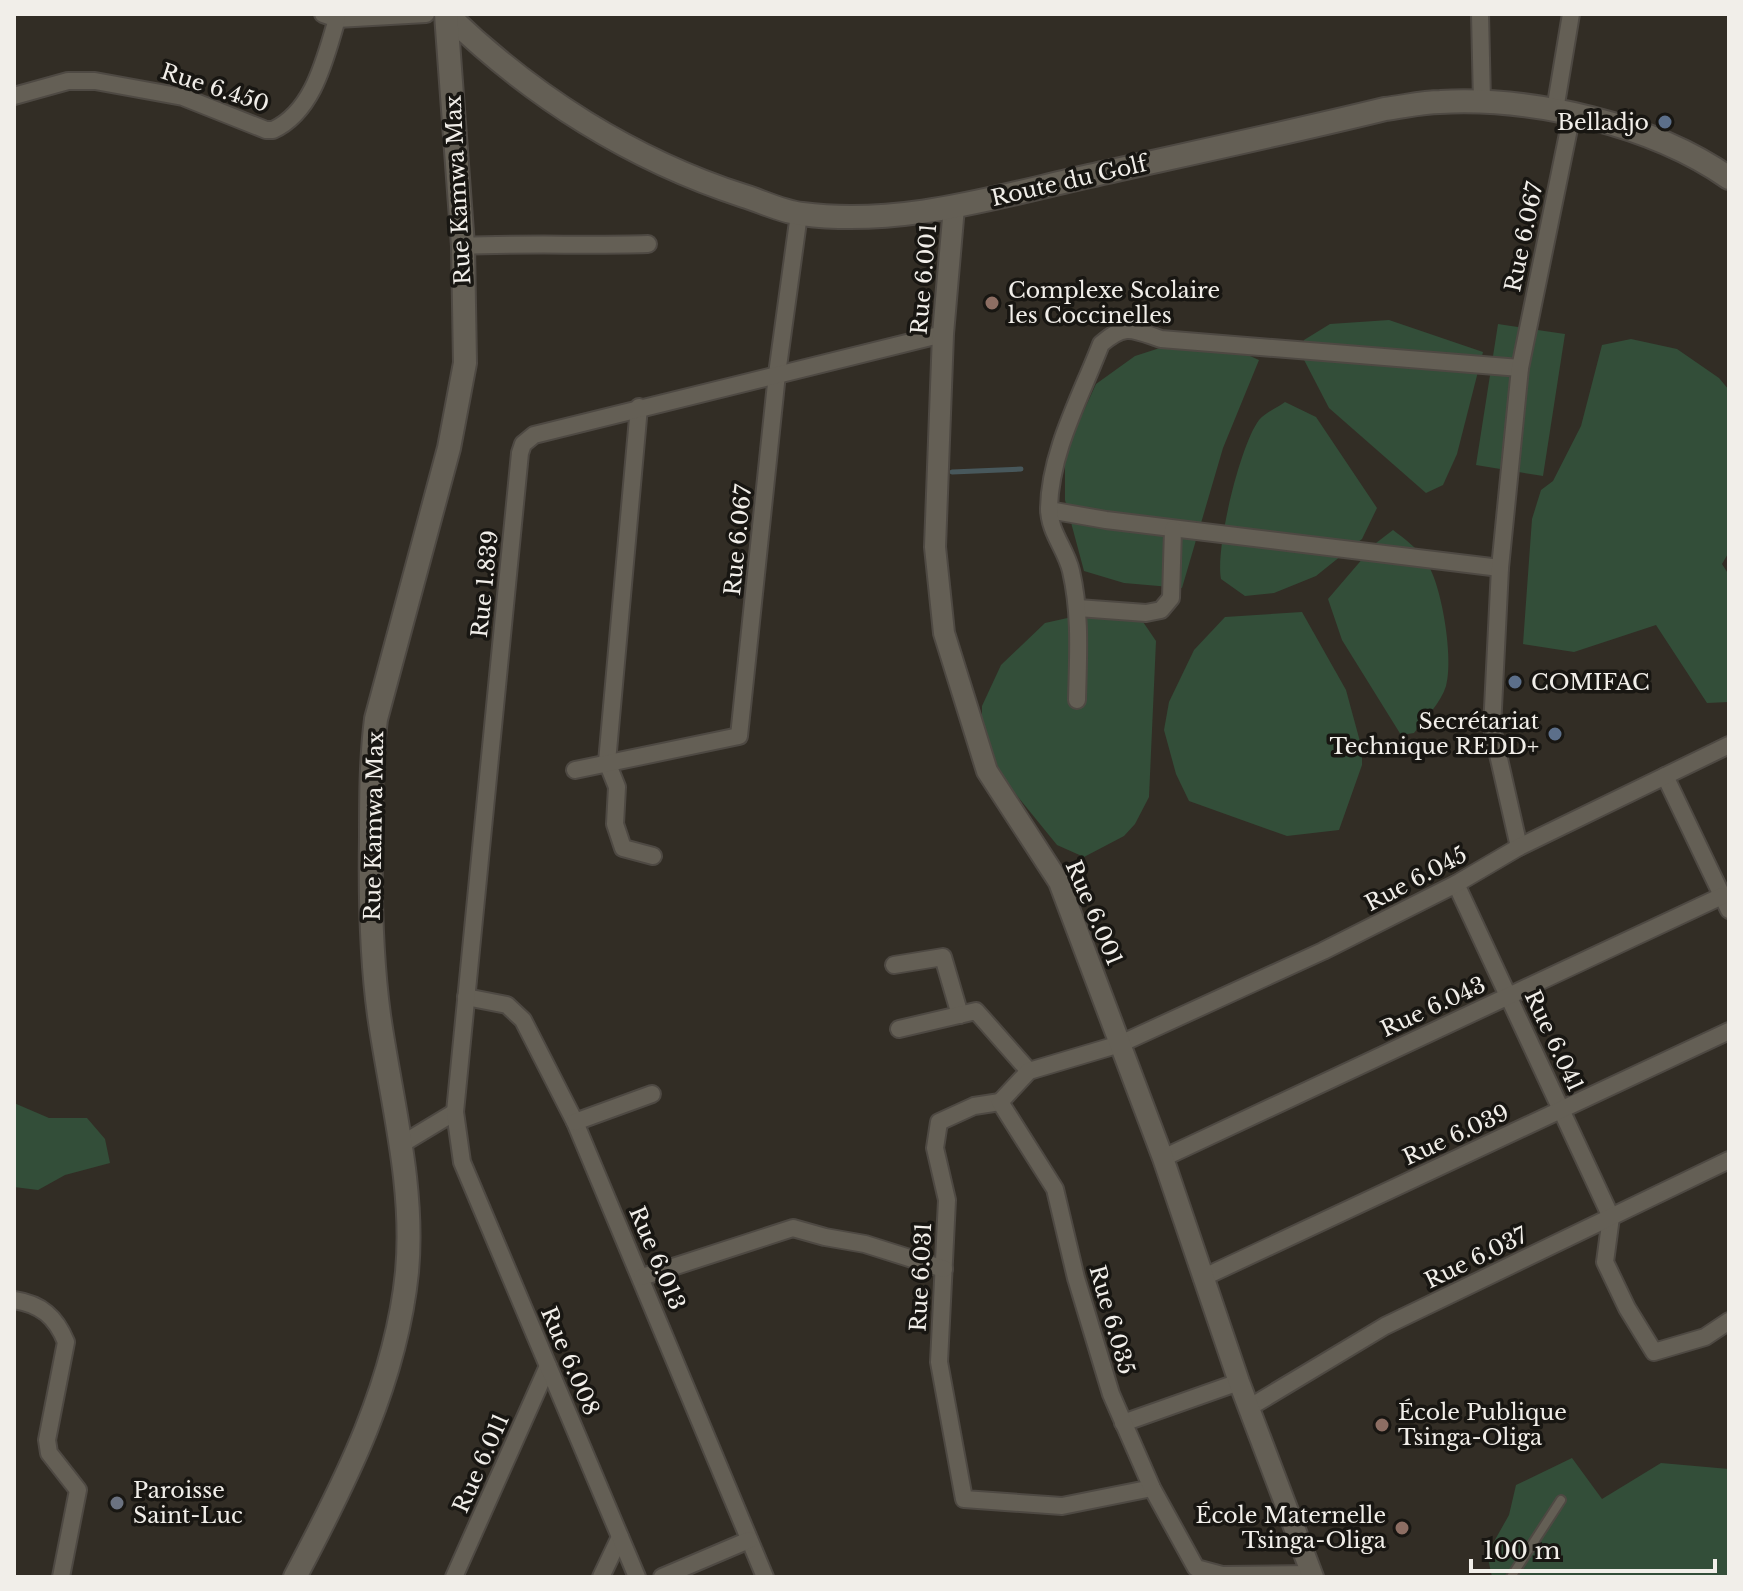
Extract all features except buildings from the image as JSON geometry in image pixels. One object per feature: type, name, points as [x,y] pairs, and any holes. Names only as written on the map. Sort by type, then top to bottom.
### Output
[{"type":"main road","name":"Route du Golf","points":[[446,14],[484,50],[588,126],[717,188],[799,214],[879,217],[954,207],[1385,109],[1428,102],[1482,102],[1563,112],[1628,129],[1666,144],[1729,178]]},
{"type":"main road","name":"Rue Kamwa Max","points":[[295,1577],[381,1396],[401,1317],[409,1227],[402,1144],[379,1013],[370,909],[372,751],[380,704],[449,448],[465,363],[463,246],[446,14]]},
{"type":"street","points":[[330,16],[426,14]]},
{"type":"street","points":[[1480,14],[1482,102]]},
{"type":"street","name":"Rue 6.067","points":[[1519,847],[1492,728],[1500,568],[1520,368],[1563,112],[1571,14]]},
{"type":"street","name":"Rue 6.450","points":[[14,96],[68,81],[95,81],[183,97],[266,130],[273,130],[289,118],[309,95],[319,76],[330,16]]},
{"type":"street","name":"Rue 6.001","points":[[954,207],[943,334],[935,547],[944,633],[987,771],[1059,882],[1163,1158],[1239,1382],[1313,1576]]},
{"type":"street","name":"Rue 6.067","points":[[575,770],[739,736],[777,374],[799,214]]},
{"type":"street","points":[[463,246],[648,244]]},
{"type":"street","points":[[1077,700],[1078,608],[1070,566],[1054,536],[1049,510],[1055,460],[1101,344],[1116,331],[1133,329],[1161,339],[1520,368]]},
{"type":"street","name":"Rue 1.839","points":[[462,1162],[455,1112],[523,444],[534,435],[639,407],[943,334]]},
{"type":"street","points":[[639,407],[607,762],[617,787],[615,824],[623,848],[653,856]]},
{"type":"street","points":[[1049,510],[1173,529],[1500,568]]},
{"type":"street","points":[[1078,608],[1146,613],[1161,610],[1171,598],[1173,529]]},
{"type":"street","name":"Rue 6.045","points":[[1120,1044],[1323,951],[1456,884],[1519,847],[1729,745]]},
{"type":"street","points":[[1665,776],[1726,903]]},
{"type":"street","name":"Rue 6.041","points":[[1456,884],[1611,1217]]},
{"type":"street","name":"Rue 6.043","points":[[1163,1158],[1509,996],[1726,903]]},
{"type":"street","points":[[894,965],[943,957],[960,1015]]},
{"type":"street","name":"Rue 6.013","points":[[466,997],[507,1005],[523,1020],[575,1122],[765,1577]]},
{"type":"street","points":[[899,1029],[976,1011],[1029,1071]]},
{"type":"street","name":"Rue 6.039","points":[[1202,1278],[1729,1031]]},
{"type":"street","points":[[1000,1102],[1029,1071],[1120,1044]]},
{"type":"street","points":[[575,1122],[652,1094]]},
{"type":"street","name":"Rue 6.031","points":[[1000,1102],[974,1106],[939,1122],[935,1148],[947,1200],[939,1362],[964,1499],[1062,1506],[1152,1488]]},
{"type":"street","name":"Rue 6.035","points":[[1000,1102],[1055,1189],[1080,1293],[1111,1394],[1152,1488],[1196,1568],[1222,1575],[1313,1576]]},
{"type":"street","points":[[402,1144],[455,1112]]},
{"type":"street","name":"Rue 6.037","points":[[1250,1407],[1385,1326],[1729,1160]]},
{"type":"street","name":"Rue 6.008","points":[[462,1162],[637,1577]]},
{"type":"street","points":[[1611,1217],[1605,1262],[1627,1308],[1654,1352],[1705,1337],[1729,1321]]},
{"type":"street","points":[[642,1277],[793,1228],[865,1244],[944,1269]]},
{"type":"street","points":[[14,1300],[30,1302],[51,1316],[66,1342],[47,1440],[49,1453],[78,1490],[61,1577]]},
{"type":"street","name":"Rue 6.011","points":[[454,1577],[548,1366]]},
{"type":"street","points":[[1123,1423],[1239,1382]]},
{"type":"street","points":[[601,1577],[620,1537]]},
{"type":"street","points":[[662,1577],[749,1540]]},
{"type":"lane","points":[[1511,1577],[1561,1500]]},
{"type":"green space","points":[[1389,320],[1483,352],[1457,454],[1443,485],[1426,493],[1329,408],[1301,354],[1304,340],[1330,324]]},
{"type":"green space","points":[[1498,324],[1565,334],[1543,476],[1476,465]]},
{"type":"green space","points":[[1631,339],[1677,349],[1719,378],[1729,390],[1729,552],[1722,564],[1729,575],[1729,702],[1707,703],[1656,625],[1574,652],[1523,644],[1532,519],[1541,490],[1553,481],[1581,426],[1602,345]]},
{"type":"green space","points":[[1166,346],[1230,347],[1259,360],[1223,448],[1182,588],[1124,583],[1084,571],[1065,500],[1065,452],[1096,384],[1135,356]]},
{"type":"green space","points":[[1285,402],[1316,417],[1377,508],[1362,539],[1316,576],[1274,593],[1245,596],[1221,579],[1225,522],[1237,473],[1252,433],[1262,417]]},
{"type":"green space","points":[[1393,530],[1418,552],[1431,571],[1441,603],[1448,658],[1446,686],[1440,699],[1414,733],[1401,735],[1342,640],[1328,599],[1376,543]]},
{"type":"green space","points":[[1302,612],[1346,690],[1362,749],[1362,765],[1339,830],[1287,836],[1189,801],[1176,774],[1164,730],[1169,702],[1194,650],[1225,617]]},
{"type":"green space","points":[[1090,613],[1137,613],[1156,641],[1149,797],[1135,824],[1124,836],[1084,857],[1057,845],[1001,776],[982,721],[982,706],[1001,665],[1045,623]]},
{"type":"green space","points":[[14,1103],[49,1118],[87,1118],[105,1139],[110,1163],[65,1175],[38,1190],[14,1187]]},
{"type":"green space","points":[[1572,1458],[1602,1499],[1661,1463],[1729,1469],[1729,1577],[1492,1577],[1487,1554],[1509,1515],[1516,1485]]},
{"type":"waterway","points":[[952,472],[1021,469]]},
{"type":"place","name":"Belladjo","points":[[1665,122]]},
{"type":"place","name":"Complexe Scolaire les Coccinelles","points":[[992,303]]},
{"type":"place","name":"COMIFAC","points":[[1515,682]]},
{"type":"place","name":"Secrétariat Technique REDD+","points":[[1555,734]]},
{"type":"place","name":"École Publique Tsinga-Oliga","points":[[1382,1425]]},
{"type":"place","name":"Paroisse Saint-Luc","points":[[117,1503]]},
{"type":"place","name":"École Maternelle Tsinga-Oliga","points":[[1402,1528]]}]
